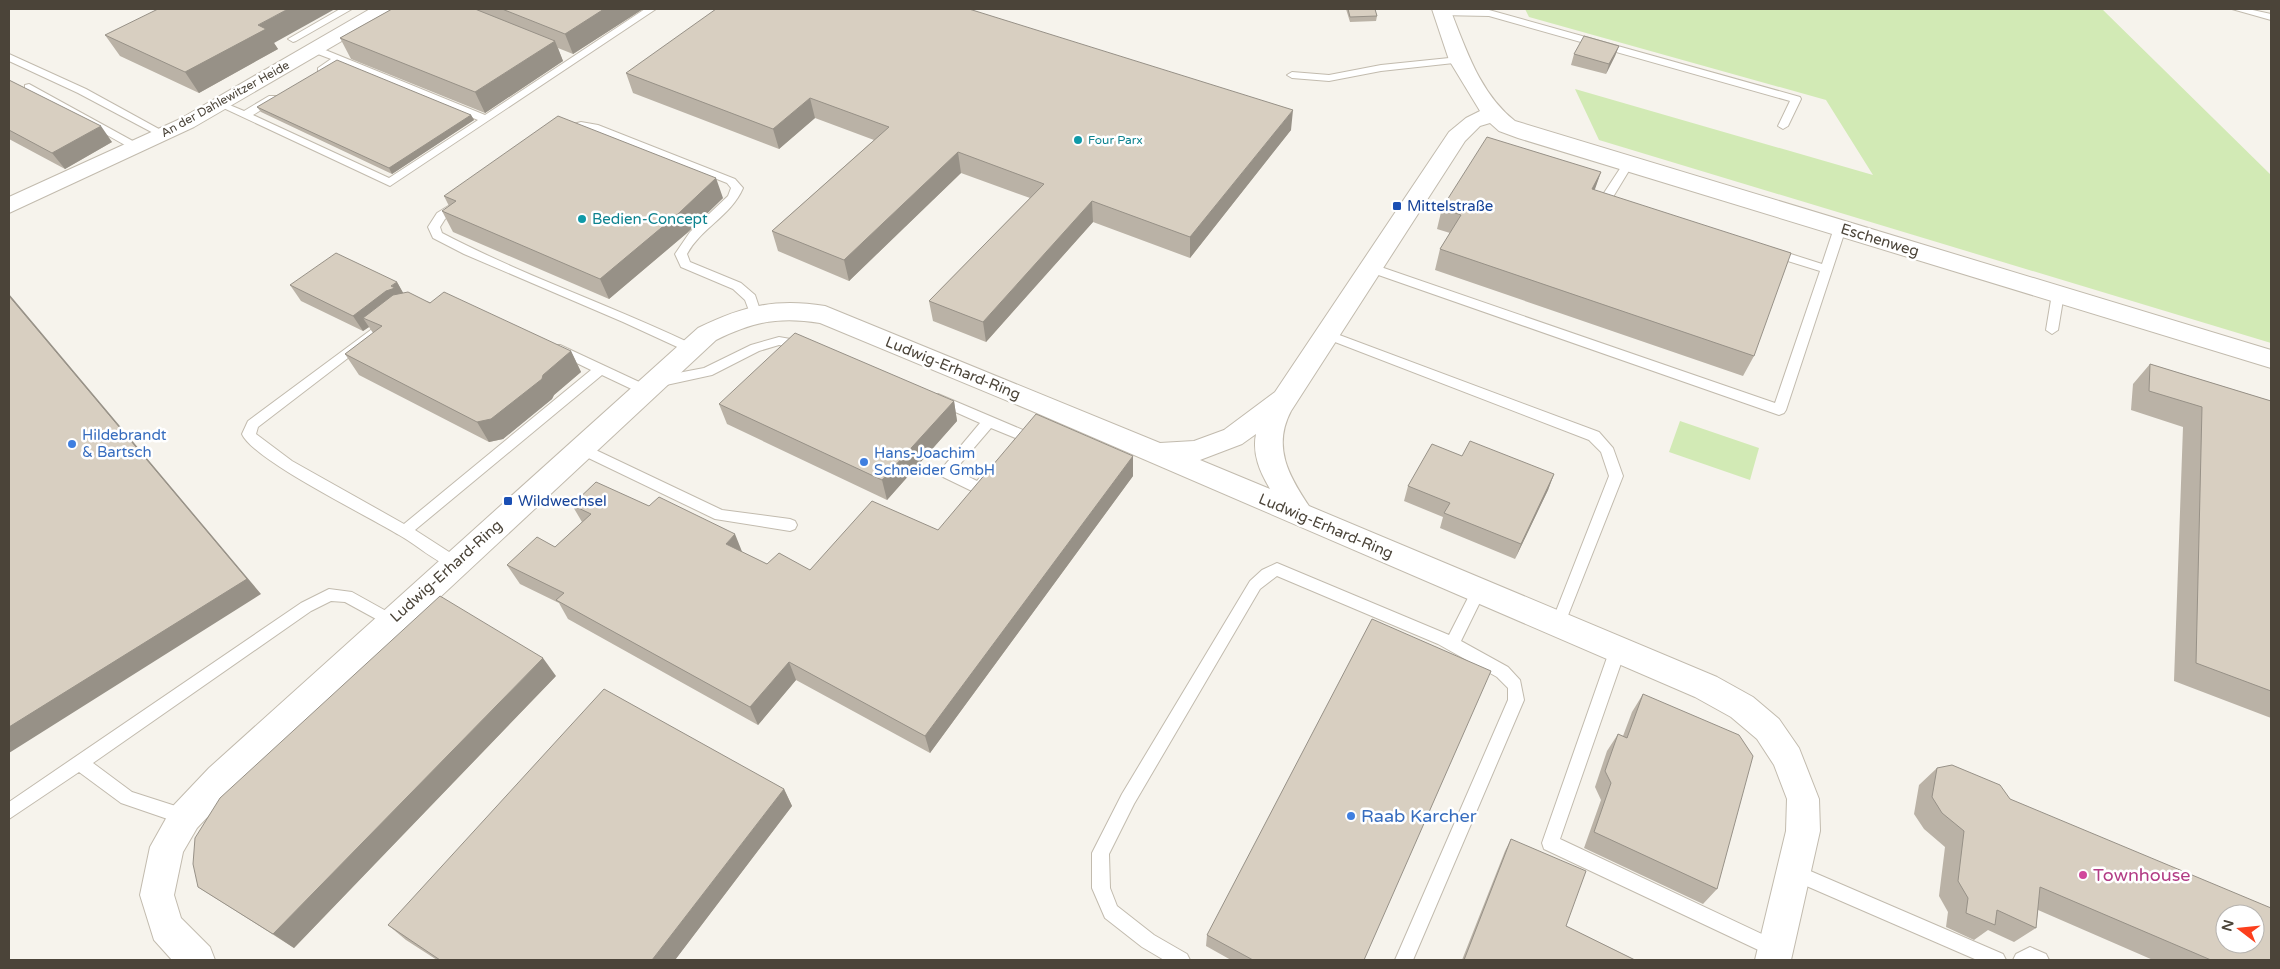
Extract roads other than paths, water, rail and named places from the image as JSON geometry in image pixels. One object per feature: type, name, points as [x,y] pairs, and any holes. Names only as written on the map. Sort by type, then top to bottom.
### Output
[{"type":"street","name":"An der Dahlewitzer Heide","points":[[9,206],[164,134],[220,104],[384,9]]},
{"type":"street","points":[[1300,515],[1276,478],[1268,449],[1270,430],[1285,398],[1457,137],[1473,122],[1492,114],[1459,60],[1442,11]]},
{"type":"street","name":"Eschenweg","points":[[1492,114],[1507,126],[1526,133],[2271,359]]},
{"type":"street","name":"Ludwig-Erhard-Ring","points":[[197,960],[166,928],[157,895],[167,847],[186,817],[221,779],[707,334],[737,319],[755,313],[801,310],[825,315],[1047,412],[1155,453],[1706,687],[1742,707],[1768,729],[1788,758],[1803,799],[1803,831],[1774,955]]},
{"type":"street","points":[[1155,453],[1196,451],[1233,437],[1285,398]]},
{"type":"lane","points":[[293,39],[347,9]]},
{"type":"lane","points":[[220,104],[390,183],[486,119],[570,58],[651,9]]},
{"type":"lane","points":[[2237,9],[2268,16]]},
{"type":"lane","points":[[2256,9],[2268,16]]},
{"type":"lane","points":[[1442,11],[1489,13],[1796,99],[1783,126]]},
{"type":"lane","points":[[314,49],[344,57],[486,119]]},
{"type":"lane","points":[[9,57],[164,134]]},
{"type":"lane","points":[[315,74],[344,57]]},
{"type":"lane","points":[[1292,75],[1329,78],[1381,68],[1459,60]]},
{"type":"lane","points":[[30,87],[136,146]]},
{"type":"lane","points":[[247,116],[249,112],[282,93]]},
{"type":"lane","points":[[559,133],[567,128],[594,127],[731,181],[737,188],[734,198],[686,241],[681,254],[685,264],[737,286],[751,298],[755,313]]},
{"type":"lane","points":[[1628,164],[1606,199],[1630,207]]},
{"type":"lane","points":[[464,199],[441,216],[434,228],[437,235],[545,286],[667,336],[690,348]]},
{"type":"lane","points":[[1371,268],[1779,410],[1840,228]]},
{"type":"lane","points":[[1763,249],[1826,269]]},
{"type":"lane","points":[[2052,330],[2058,294]]},
{"type":"lane","points":[[401,311],[253,424],[249,434],[251,439],[287,465],[405,532],[455,563]]},
{"type":"lane","points":[[1326,334],[1594,436],[1604,445],[1616,476],[1558,624]]},
{"type":"lane","points":[[547,344],[601,368],[649,386],[706,372],[755,348],[779,341],[814,347]]},
{"type":"lane","points":[[405,532],[601,368]]},
{"type":"lane","points":[[927,394],[1025,437]]},
{"type":"lane","points":[[989,422],[946,472],[979,488],[999,466]]},
{"type":"lane","points":[[581,448],[720,516],[790,525]]},
{"type":"lane","points":[[1181,960],[1148,941],[1111,912],[1101,888],[1100,853],[1128,799],[1255,585],[1276,569],[1453,643],[1503,672],[1515,685],[1516,700],[1404,960]]},
{"type":"lane","points":[[1453,643],[1479,590]]},
{"type":"lane","points":[[9,811],[306,607],[329,595],[347,596],[392,621]]},
{"type":"lane","points":[[1618,649],[1550,843],[1774,955]]},
{"type":"lane","points":[[80,763],[127,798],[186,817]]},
{"type":"lane","points":[[1794,872],[1997,960]]},
{"type":"lane","points":[[2022,960],[2030,956],[2040,960]]},
{"type":"place","name":"Four Parx","points":[[1078,140]]},
{"type":"place","name":"Mittelstraße","points":[[1397,206]]},
{"type":"place","name":"Bedien-Concept","points":[[582,219]]},
{"type":"place","name":"Hildebrandt & Bartsch","points":[[72,444]]},
{"type":"place","name":"Hans-Joachim Schneider GmbH","points":[[864,462]]},
{"type":"place","name":"Wildwechsel","points":[[508,501]]},
{"type":"place","name":"Raab Karcher","points":[[1351,816]]},
{"type":"place","name":"Townhouse","points":[[2083,875]]}]
